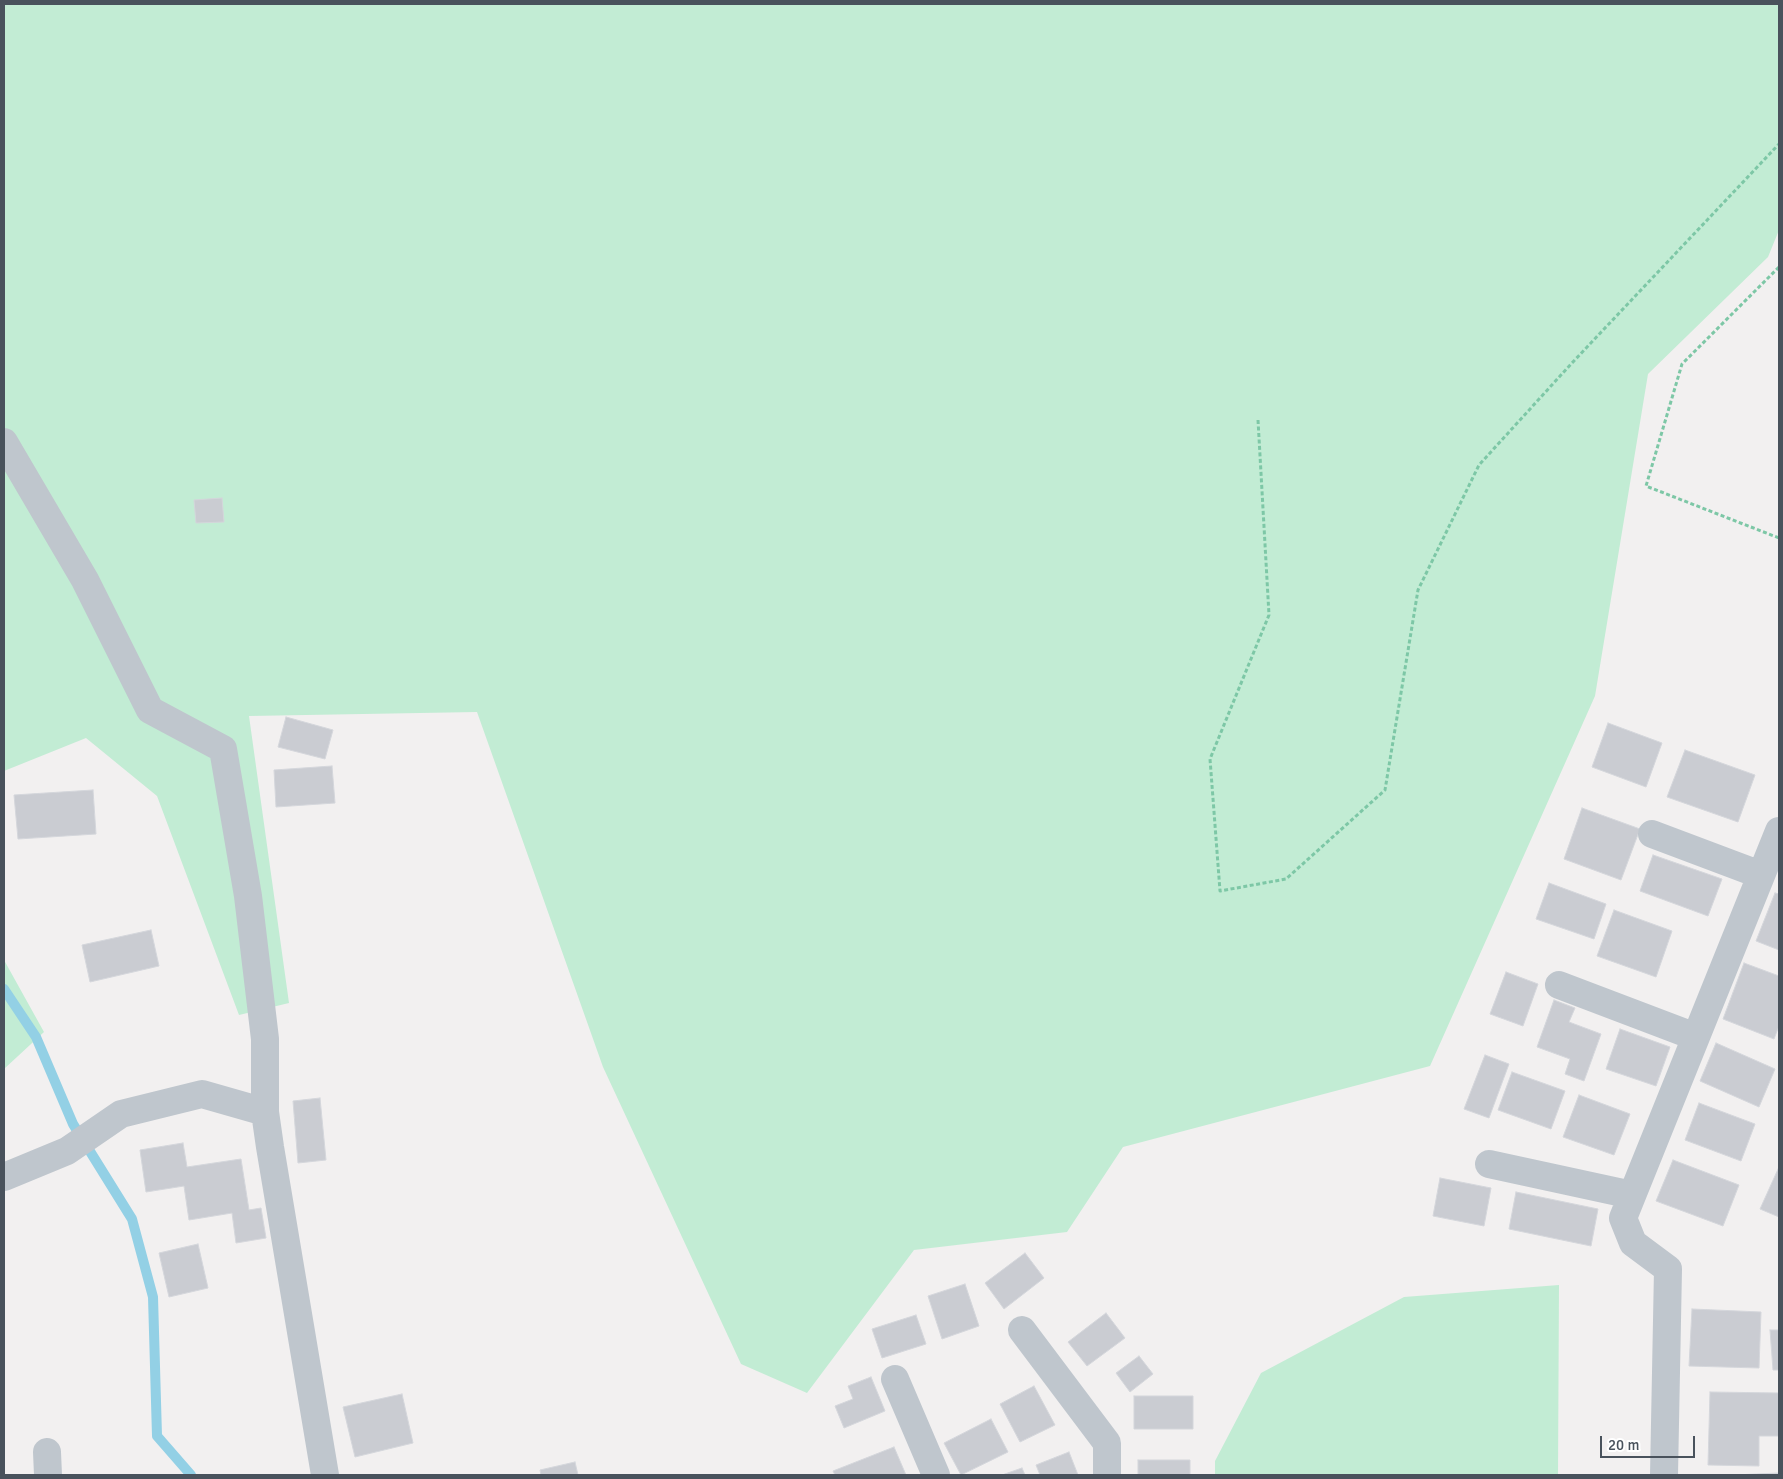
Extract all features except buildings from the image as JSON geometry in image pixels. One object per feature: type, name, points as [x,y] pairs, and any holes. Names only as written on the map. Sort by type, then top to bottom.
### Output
[{"type":"street","points":[[4,442],[85,580],[150,710],[223,749],[248,896],[266,1039],[266,1112],[324,1475]]},
{"type":"street","points":[[1664,1475],[1668,1269],[1633,1243],[1623,1218],[1779,831]]},
{"type":"street","points":[[1652,834],[1761,875]]},
{"type":"street","points":[[1559,985],[1696,1037]]},
{"type":"street","points":[[4,1177],[67,1151],[121,1114],[202,1094],[266,1112]]},
{"type":"street","points":[[1489,1164],[1632,1195]]},
{"type":"street","points":[[1022,1330],[1107,1443],[1107,1475]]},
{"type":"street","points":[[895,1380],[936,1475]]},
{"type":"path","points":[[1258,420],[1269,616],[1210,759],[1220,891],[1286,879],[1385,790],[1418,590],[1479,465],[1779,144]]},
{"type":"path","points":[[1779,267],[1682,364],[1646,486],[1779,538]]},
{"type":"green space","points":[[4,4],[1779,4],[1779,230],[1768,257],[1648,374],[1595,696],[1430,1066],[1123,1147],[1067,1232],[914,1250],[807,1393],[741,1364],[603,1067],[477,712],[249,716],[289,1003],[239,1015],[157,796],[86,738],[4,771]]},
{"type":"green space","points":[[4,960],[44,1032],[4,1069]]},
{"type":"green space","points":[[1559,1285],[1558,1475],[1215,1475],[1215,1461],[1261,1373],[1404,1297]]},
{"type":"waterway","points":[[4,989],[36,1037],[73,1124],[132,1219],[153,1297],[157,1436],[191,1475]]}]
